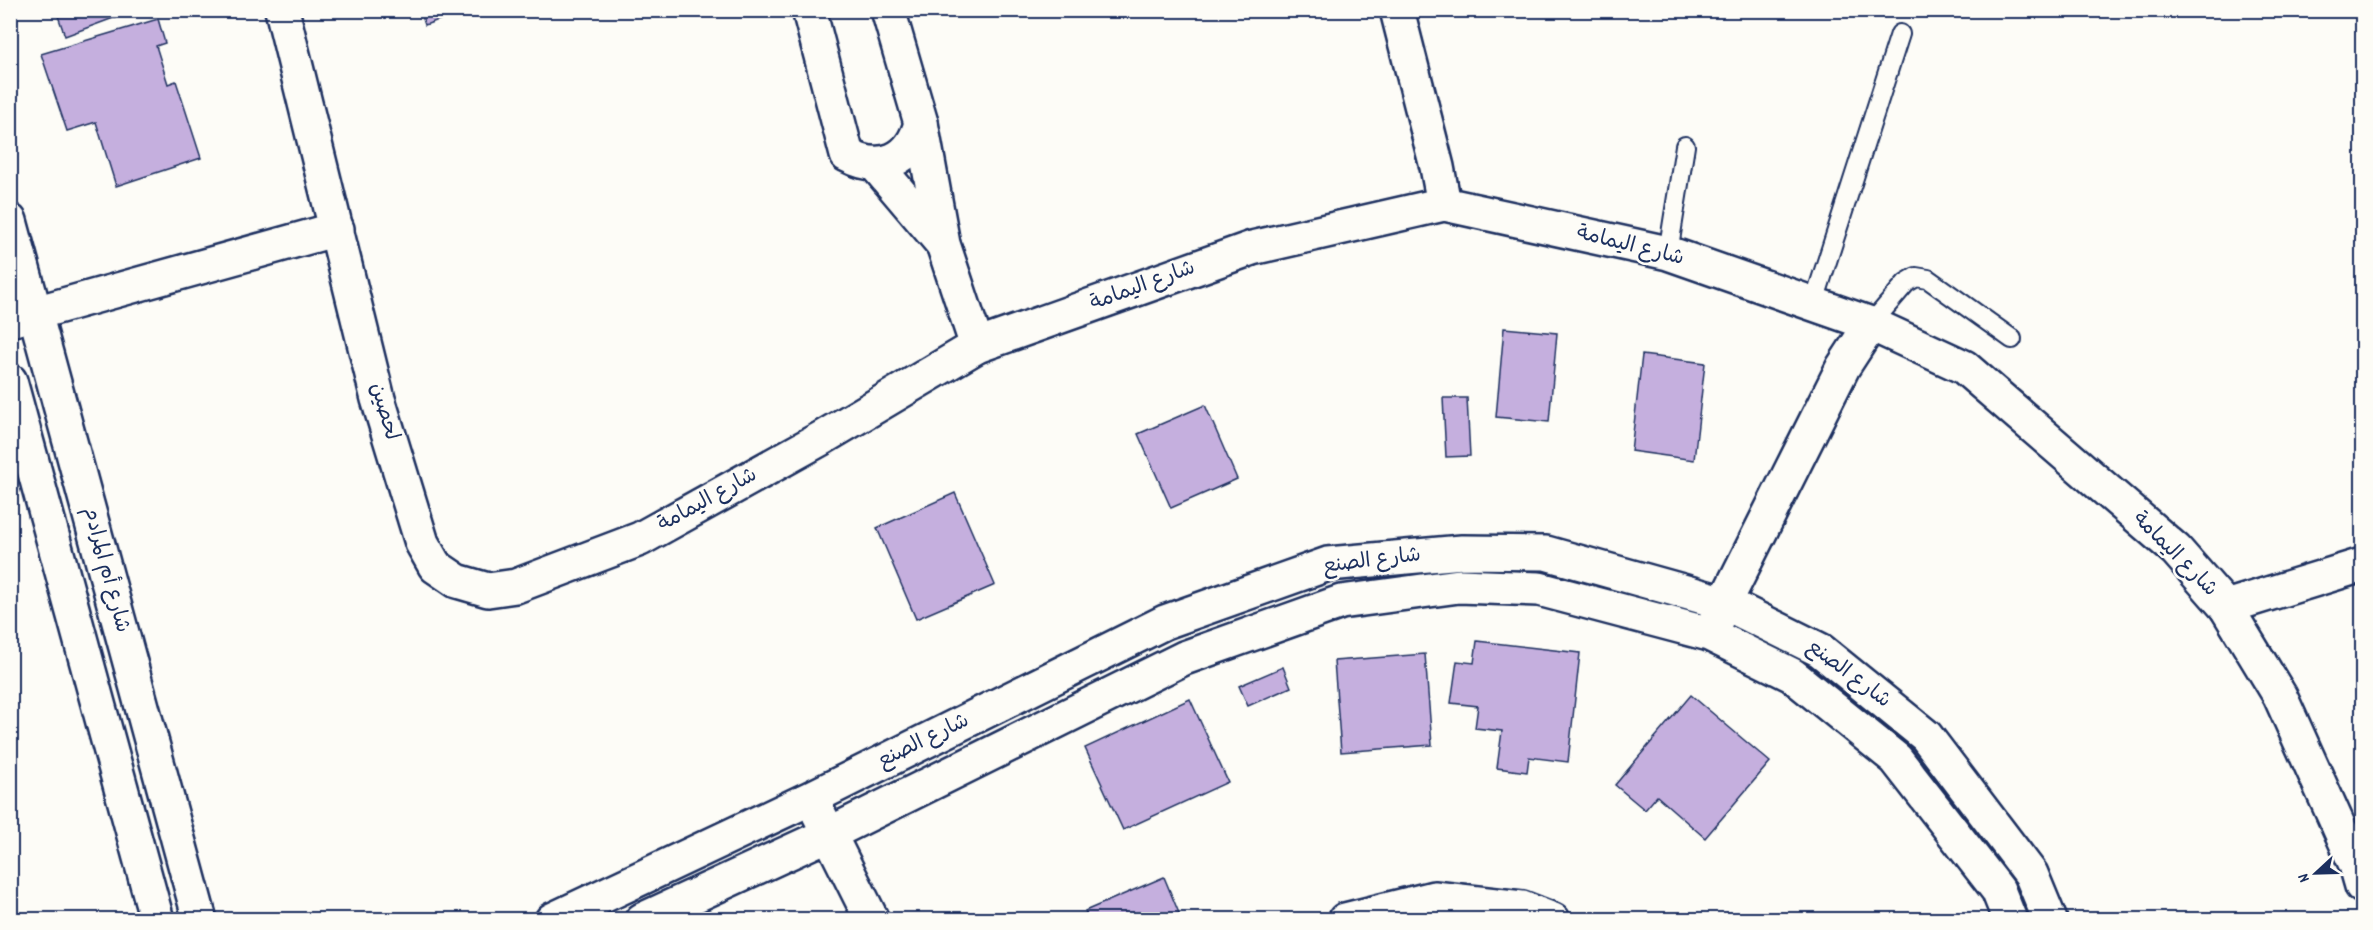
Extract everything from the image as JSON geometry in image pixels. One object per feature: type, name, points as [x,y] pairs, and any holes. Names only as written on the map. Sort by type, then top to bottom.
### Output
[{"type":"street","name":"لحصين","points":[[282,10],[338,229],[378,399],[422,543],[435,566],[457,581]]},
{"type":"street","points":[[809,10],[847,155],[860,162],[875,164],[902,156],[918,136],[921,123]]},
{"type":"street","points":[[888,10],[921,123],[943,244],[977,346]]},
{"type":"street","points":[[1397,10],[1437,167],[1444,204]]},
{"type":"street","points":[[875,164],[943,244]]},
{"type":"street","name":"شارع اليمامة","points":[[457,581],[488,590],[516,586],[640,538],[822,438],[977,346],[1252,248],[1444,204],[1668,253],[1871,324],[1964,367],[2176,550],[2226,607],[2280,696],[2356,865],[2362,886]]},
{"type":"street","name":"شارع أم المرادم","points":[[10,220],[23,316],[200,920]]},
{"type":"street","points":[[23,316],[338,229]]},
{"type":"street","points":[[1709,634],[1843,367],[1871,324]]},
{"type":"street","name":"شارع أم المرادم","points":[[10,381],[156,920]]},
{"type":"street","name":"شارع الصنع","points":[[552,920],[811,798],[1165,622],[1328,564],[1462,552],[1546,553],[1725,603],[1820,650],[1926,736],[2031,874],[2050,920]]},
{"type":"street","points":[[2226,607],[2362,565]]},
{"type":"street","name":"شارع الصنع","points":[[642,920],[829,834],[1184,658],[1341,602],[1459,586],[1539,590],[1709,634],[1792,675],[1896,759],[1998,890],[2010,920]]},
{"type":"street","points":[[811,798],[872,920]]},
{"type":"street","points":[[1345,920],[1434,898],[1522,908],[1553,920]]},
{"type":"lane","points":[[1813,305],[1900,34]]},
{"type":"lane","points":[[1668,253],[1685,146]]},
{"type":"lane","points":[[1871,324],[1906,284],[1916,278],[1928,279],[2012,339]]},
{"type":"building","points":[[56,10],[135,10],[65,36]]},
{"type":"building","points":[[420,10],[466,10],[425,25]]},
{"type":"building","points":[[158,19],[165,43],[156,46],[168,84],[176,81],[201,158],[116,186],[96,122],[67,131],[41,54]]},
{"type":"building","points":[[1504,328],[1557,333],[1549,422],[1496,417]]},
{"type":"building","points":[[1642,355],[1705,363],[1694,460],[1631,451]]},
{"type":"building","points":[[1443,398],[1467,398],[1470,456],[1446,457]]},
{"type":"building","points":[[1205,405],[1237,479],[1171,508],[1138,434]]},
{"type":"building","points":[[955,493],[995,585],[916,619],[877,528]]},
{"type":"building","points":[[1477,641],[1580,653],[1568,762],[1529,757],[1527,772],[1497,768],[1502,731],[1475,728],[1478,706],[1451,703],[1457,661],[1474,663]]},
{"type":"building","points":[[1425,654],[1432,745],[1341,752],[1334,661]]},
{"type":"building","points":[[1283,667],[1291,687],[1248,706],[1239,686]]},
{"type":"building","points":[[1691,695],[1770,762],[1705,838],[1657,796],[1645,810],[1615,785]]},
{"type":"building","points":[[1190,699],[1228,782],[1123,830],[1085,748]]},
{"type":"building","points":[[1164,877],[1181,918],[1089,920],[1085,911]]}]
